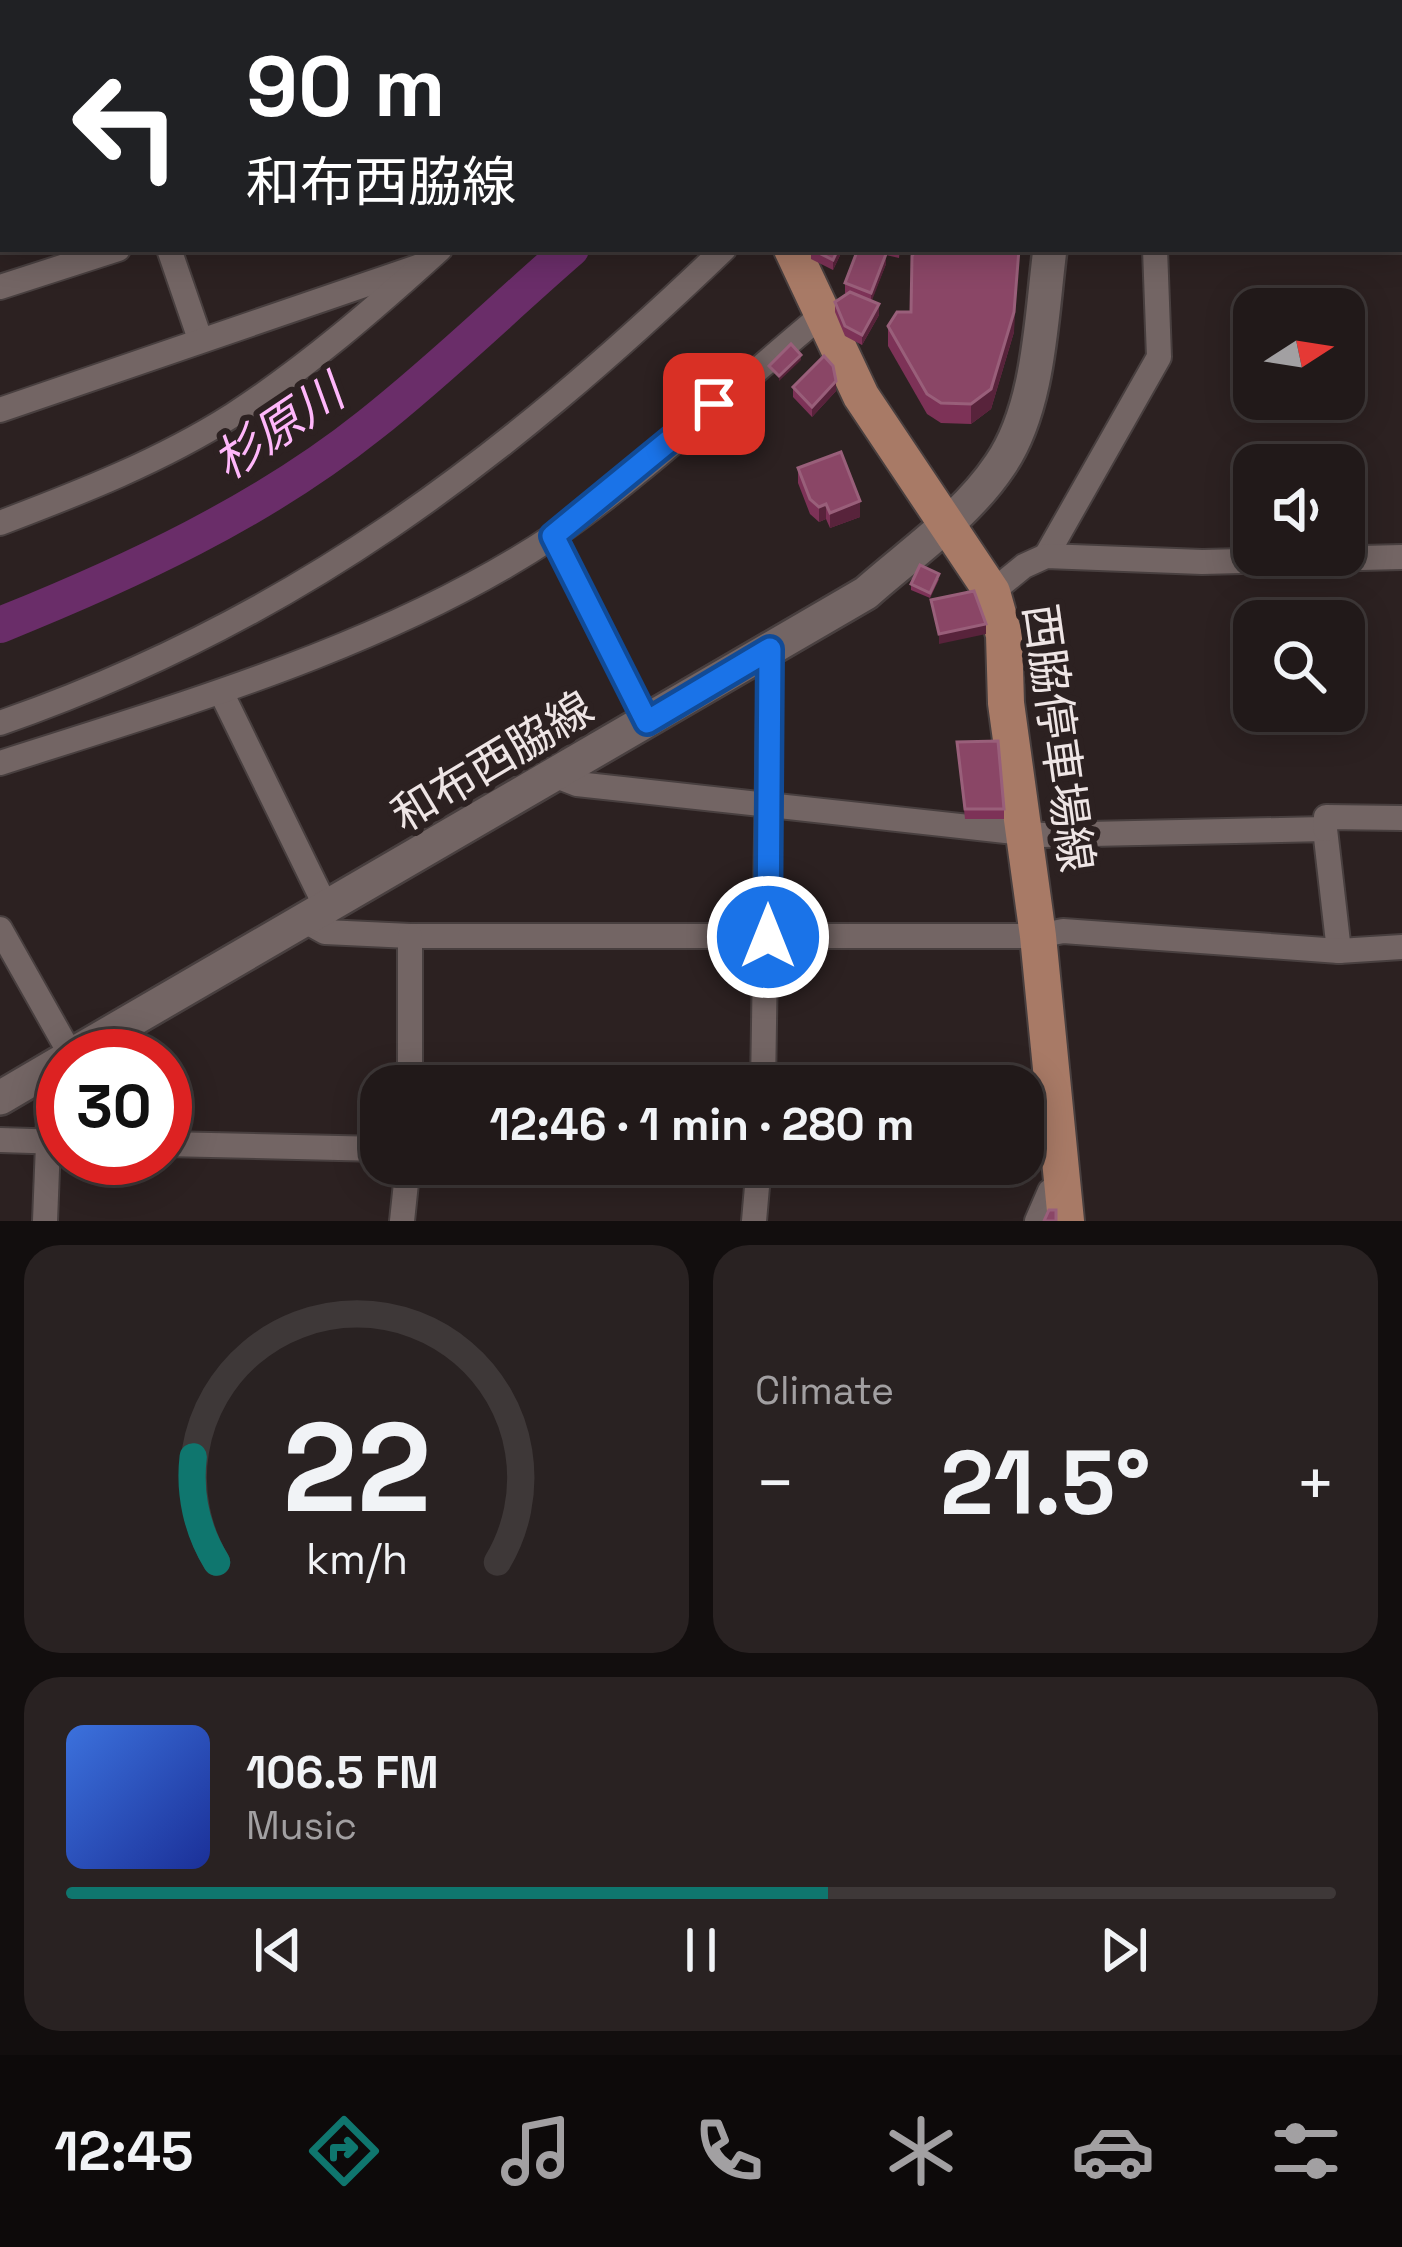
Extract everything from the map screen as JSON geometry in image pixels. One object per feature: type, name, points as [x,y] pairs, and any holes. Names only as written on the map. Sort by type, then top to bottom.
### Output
[{"type":"main road","name":"西脇停車場線","points":[[793,252],[862,396],[992,592],[1004,635],[1021,832],[1038,936],[1066,1221]]},
{"type":"main road","name":"和布西脇線","points":[[119,1029],[866,593],[946,525],[1002,464],[1026,401],[1049,252]]},
{"type":"main road","name":"和布西脇線","points":[[0,1098],[36,1077]]},
{"type":"street","points":[[0,287],[109,252]]},
{"type":"street","points":[[171,252],[200,339]]},
{"type":"street","points":[[0,723],[208,637],[311,582],[460,481],[604,364],[721,252]]},
{"type":"street","points":[[992,592],[1046,556],[1160,356],[1155,252]]},
{"type":"street","points":[[0,410],[431,257]]},
{"type":"street","points":[[0,523],[135,468],[232,415],[401,289],[431,257]]},
{"type":"street","points":[[0,763],[221,692],[415,611],[553,536],[822,315]]},
{"type":"street","points":[[553,536],[647,722]]},
{"type":"street","points":[[1046,556],[1202,562],[1402,557]]},
{"type":"street","points":[[764,1065],[770,649]]},
{"type":"street","points":[[221,692],[325,932],[768,937],[1038,936],[1063,931],[1339,951],[1402,947]]},
{"type":"street","points":[[554,775],[578,784],[1021,832],[1325,829]]},
{"type":"street","points":[[1339,951],[1326,817],[1402,818]]},
{"type":"street","points":[[0,929],[49,1029]]},
{"type":"street","points":[[410,936],[410,1065]]},
{"type":"street","points":[[0,1140],[36,1141]]},
{"type":"street","points":[[192,1145],[360,1149]]},
{"type":"street","points":[[1037,1221],[1050,1191],[1063,1184]]},
{"type":"street","points":[[45,1221],[50,1185]]},
{"type":"street","points":[[402,1221],[406,1185]]},
{"type":"street","points":[[754,1221],[757,1185]]},
{"type":"building","points":[[857,252],[886,254],[871,293],[845,283]]},
{"type":"building","points":[[915,252],[1019,252],[1014,312],[991,389],[971,404],[941,403],[927,394],[888,326],[897,312],[911,312]]},
{"type":"building","points":[[850,292],[879,304],[862,335],[845,326],[835,302]]},
{"type":"building","points":[[791,344],[801,355],[779,376],[769,366]]},
{"type":"building","points":[[824,356],[833,366],[836,381],[812,407],[793,387]]},
{"type":"building","points":[[841,452],[860,501],[830,513],[826,504],[819,507],[810,499],[798,468]]},
{"type":"building","points":[[920,565],[939,574],[930,593],[911,584]]},
{"type":"building","points":[[974,591],[986,624],[939,634],[931,600]]},
{"type":"building","points":[[998,741],[1004,809],[965,809],[957,742]]},
{"type":"building","points":[[1049,1210],[1056,1210],[1056,1221],[1044,1221]]},
{"type":"waterway","name":"杉原川","points":[[0,625],[145,562],[284,486],[396,404],[568,252]]},
{"type":"route","points":[[714,404],[553,536],[647,722],[770,649],[768,937]]}]
